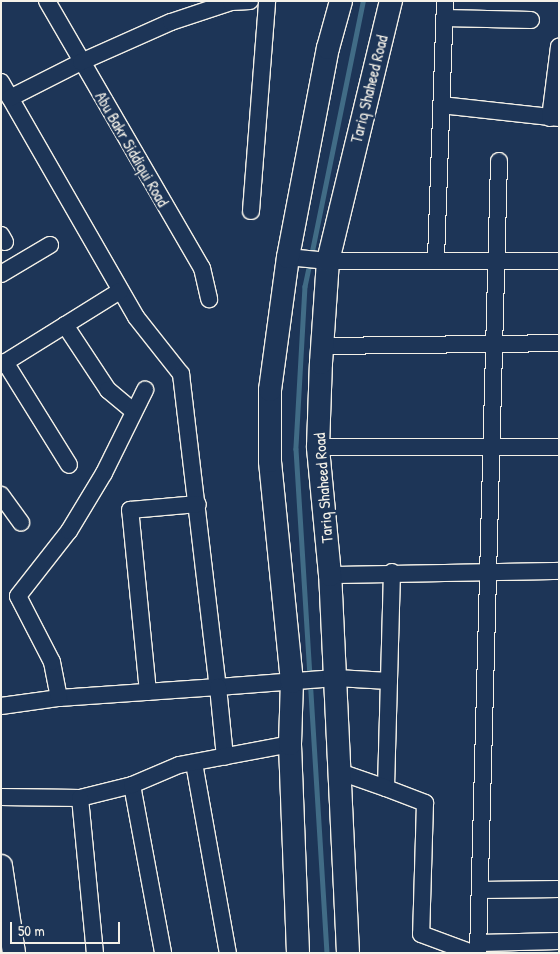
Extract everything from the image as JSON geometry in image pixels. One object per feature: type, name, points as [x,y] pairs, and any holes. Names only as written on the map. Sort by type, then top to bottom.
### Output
[{"type":"main road","name":"Tariq Shaheed Road","points":[[341,1],[328,48],[307,259],[324,346],[318,447],[330,575],[333,678],[340,772],[348,953]]},
{"type":"main road","name":"Tariq Shaheed Road","points":[[298,953],[290,744],[295,682],[270,452],[270,390],[307,259],[391,1]]},
{"type":"main road","points":[[1,866],[5,922],[14,953]]},
{"type":"street","name":"Abu Bakr Siddiqui Road","points":[[47,1],[202,268],[209,299]]},
{"type":"street","points":[[10,98],[81,62],[171,22],[231,2],[250,1]]},
{"type":"street","points":[[251,211],[267,1]]},
{"type":"street","points":[[436,259],[445,1]]},
{"type":"street","points":[[444,18],[531,20]]},
{"type":"street","points":[[442,106],[555,118],[559,46]]},
{"type":"street","points":[[1,82],[136,317],[181,374],[198,504],[224,757]]},
{"type":"street","points":[[476,949],[480,890],[490,447],[498,260],[499,161]]},
{"type":"street","points":[[1,274],[50,245]]},
{"type":"street","points":[[307,259],[559,261]]},
{"type":"street","points":[[69,465],[3,363],[120,291]]},
{"type":"street","points":[[65,325],[108,390],[133,411]]},
{"type":"street","points":[[324,346],[559,343]]},
{"type":"street","points":[[59,698],[52,662],[18,596],[69,531],[104,473],[145,390]]},
{"type":"street","points":[[318,447],[559,447]]},
{"type":"street","points":[[1,495],[21,523]]},
{"type":"street","points":[[148,692],[130,510],[198,504]]},
{"type":"street","points":[[330,575],[392,572],[559,570]]},
{"type":"street","points":[[386,788],[392,572]]},
{"type":"street","points":[[1,706],[59,698],[333,678],[389,681]]},
{"type":"street","points":[[1,797],[80,798],[132,785],[194,763],[290,744]]},
{"type":"street","points":[[194,763],[228,953]]},
{"type":"street","points":[[340,772],[425,803],[422,934],[476,949],[559,941]]},
{"type":"street","points":[[132,785],[163,953]]},
{"type":"street","points":[[80,798],[95,953]]},
{"type":"street","points":[[480,890],[559,888]]},
{"type":"waterway","points":[[311,256],[363,1]]},
{"type":"waterway","points":[[310,263],[305,286],[296,449],[327,953]]}]
